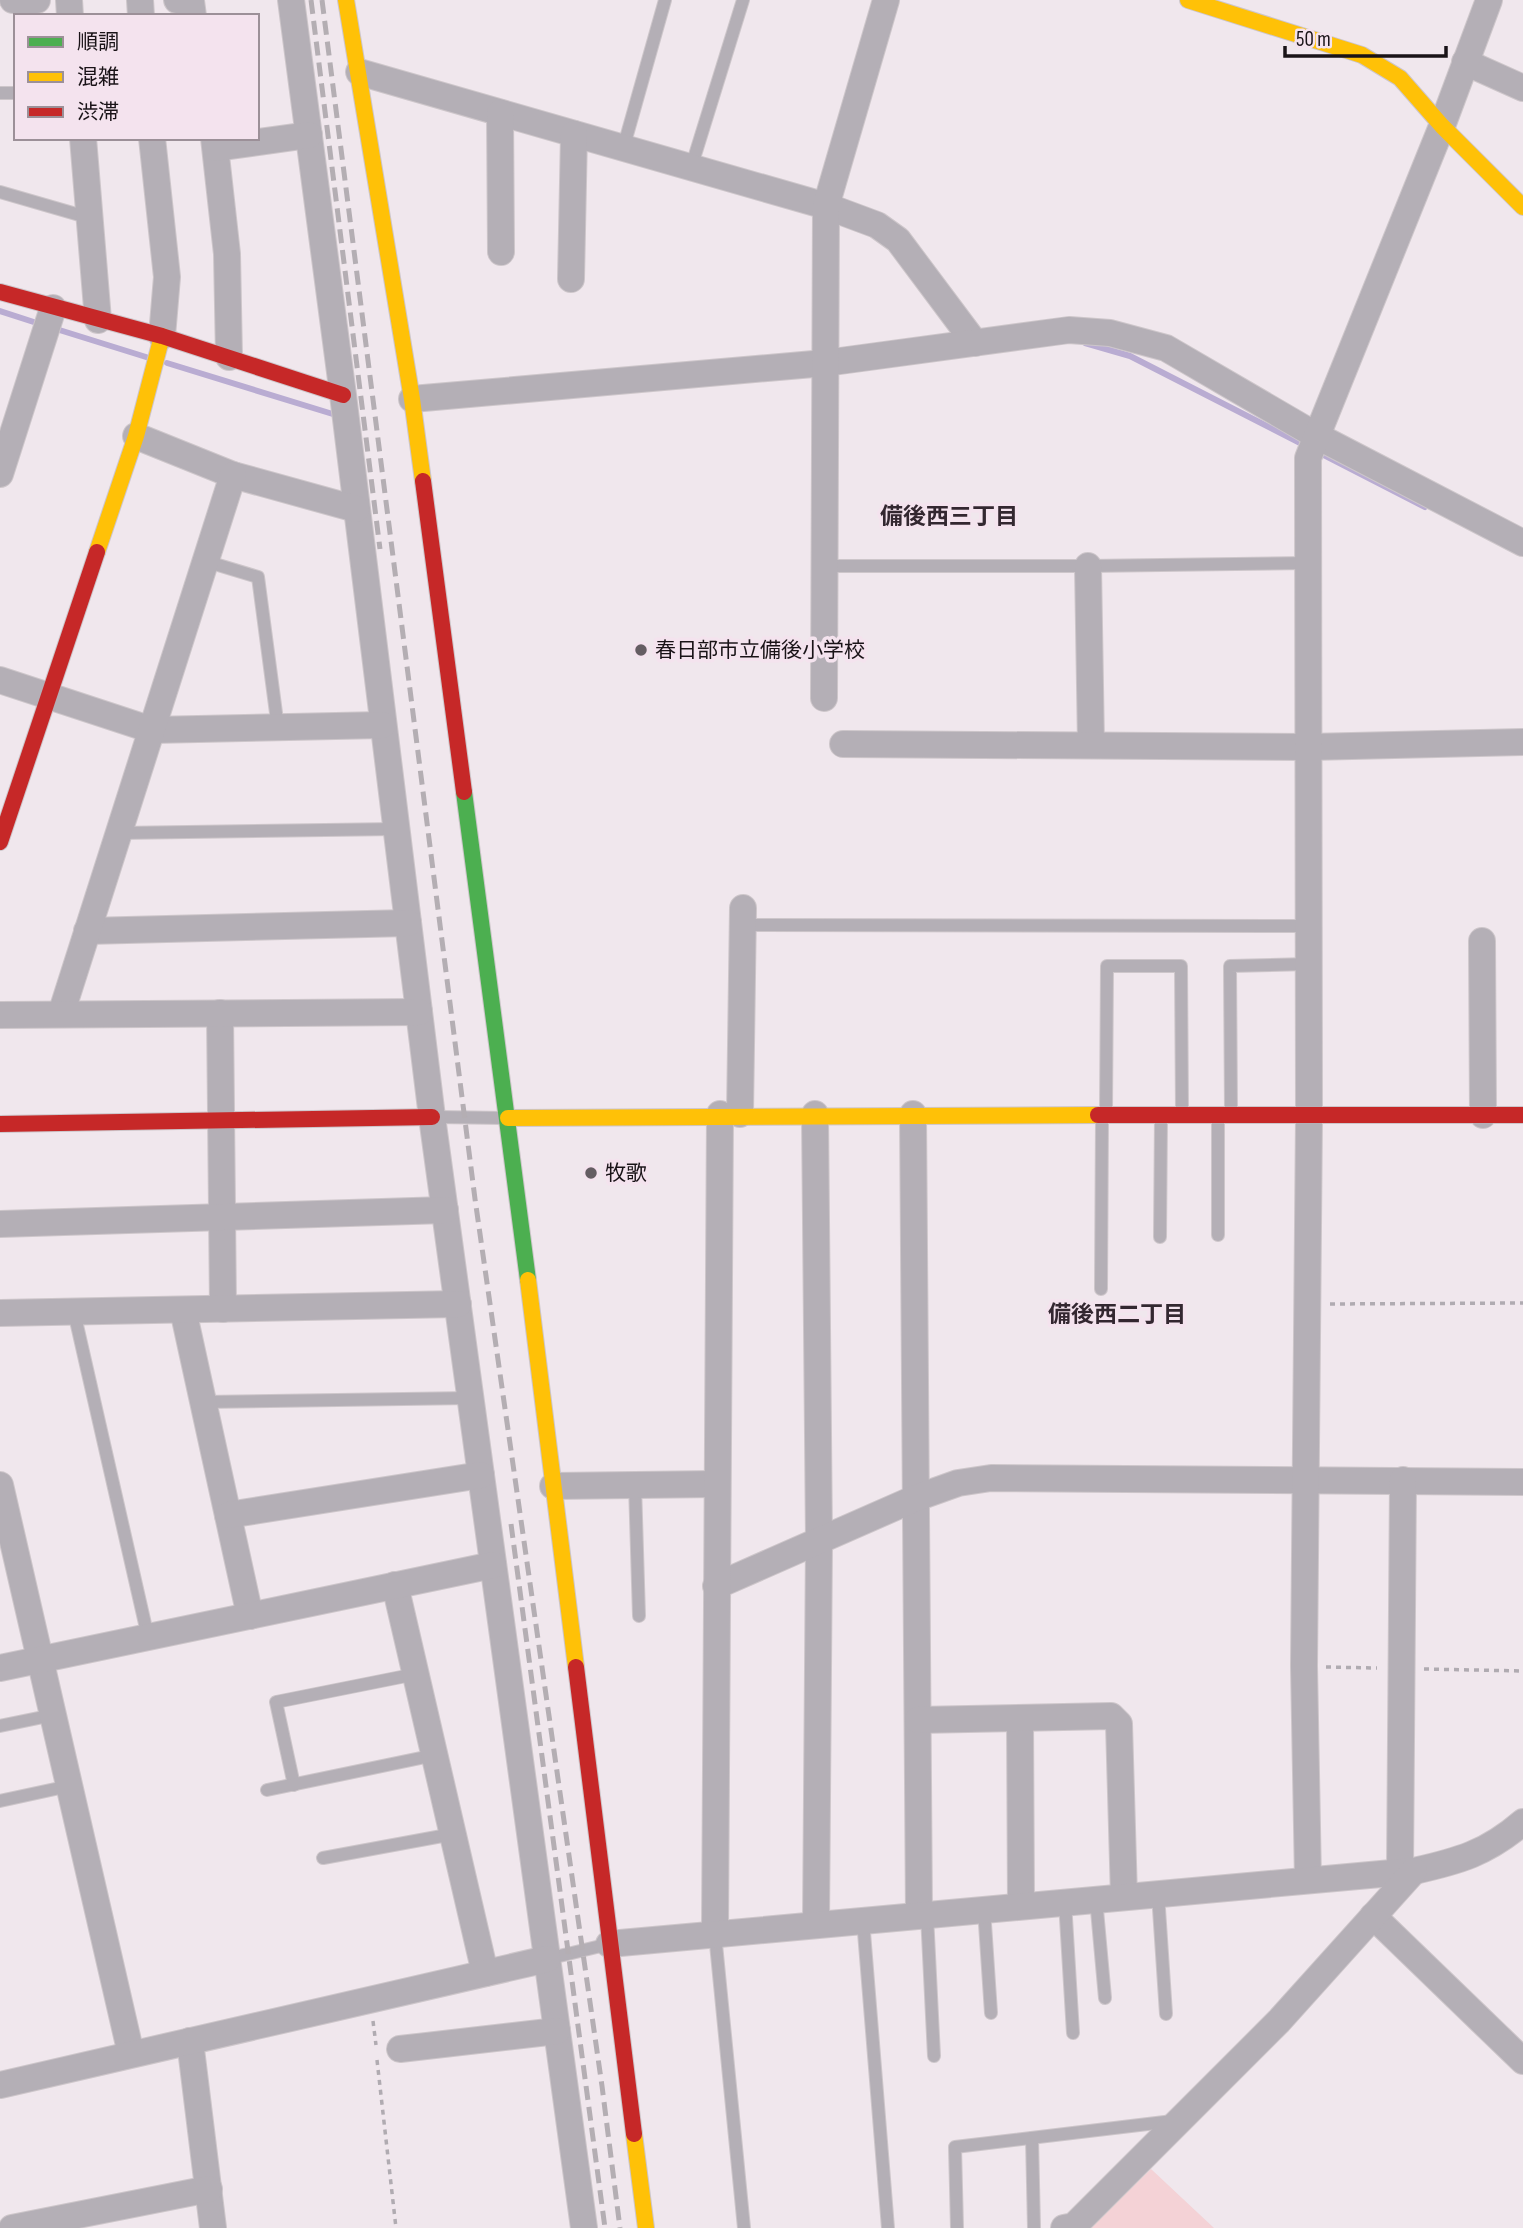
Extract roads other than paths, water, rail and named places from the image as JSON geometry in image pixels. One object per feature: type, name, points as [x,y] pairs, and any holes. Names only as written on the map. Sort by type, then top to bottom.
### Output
[{"type":"street","points":[[14,0],[37,0]]},
{"type":"street","points":[[177,0],[191,1],[193,14]]},
{"type":"street","points":[[291,0],[432,1117],[584,2228]]},
{"type":"street","points":[[346,0],[412,399],[508,1118],[646,2228]]},
{"type":"street","points":[[824,698],[826,206],[886,0]]},
{"type":"street","points":[[1188,0],[1362,55],[1400,78],[1442,126],[1523,207]]},
{"type":"street","points":[[1308,1880],[1304,1666],[1309,1117],[1308,458],[1442,126],[1486,8]]},
{"type":"street","points":[[1465,62],[1523,88]]},
{"type":"street","points":[[359,72],[826,206],[877,225],[898,240],[975,343]]},
{"type":"street","points":[[500,113],[501,252]]},
{"type":"street","points":[[571,279],[574,134]]},
{"type":"street","points":[[259,139],[309,135]]},
{"type":"street","points":[[83,140],[98,320]]},
{"type":"street","points":[[0,842],[135,436],[162,336],[167,277],[152,140]]},
{"type":"street","points":[[229,357],[227,254],[215,143],[250,140]]},
{"type":"street","points":[[0,292],[162,336],[343,396]]},
{"type":"street","points":[[0,474],[12,396],[52,308]]},
{"type":"street","points":[[412,399],[825,363],[1069,330],[1110,333],[1166,348],[1318,436],[1523,543]]},
{"type":"street","points":[[135,436],[233,475],[356,509]]},
{"type":"street","points":[[61,1014],[233,475]]},
{"type":"street","points":[[1088,566],[1091,746]]},
{"type":"street","points":[[0,680],[152,730],[382,726]]},
{"type":"street","points":[[843,744],[1309,747],[1523,742]]},
{"type":"street","points":[[715,1934],[717,1484],[730,1114],[743,917]]},
{"type":"street","points":[[87,931],[408,923]]},
{"type":"street","points":[[1482,941],[1483,1115]]},
{"type":"street","points":[[0,1015],[419,1012]]},
{"type":"street","points":[[220,1013],[223,1309]]},
{"type":"street","points":[[508,1118],[730,1114],[1309,1117],[1523,1115]]},
{"type":"street","points":[[815,1114],[819,1541],[816,1924]]},
{"type":"street","points":[[913,1114],[918,1720],[923,1915]]},
{"type":"street","points":[[0,1124],[432,1117]]},
{"type":"street","points":[[0,1224],[445,1210]]},
{"type":"street","points":[[0,1313],[458,1304]]},
{"type":"street","points":[[183,1310],[250,1616]]},
{"type":"street","points":[[228,1515],[481,1475]]},
{"type":"street","points":[[716,1586],[916,1498],[958,1483],[991,1478],[1523,1482]]},
{"type":"street","points":[[1064,2228],[1074,2226],[1279,2021],[1373,1916],[1407,1871],[1404,1480]]},
{"type":"street","points":[[553,1486],[717,1484]]},
{"type":"street","points":[[0,1485],[6,1540],[40,1660],[131,2054]]},
{"type":"street","points":[[0,1668],[493,1565]]},
{"type":"street","points":[[395,1585],[485,1973]]},
{"type":"street","points":[[918,1720],[1111,1716],[1119,1724],[1124,1897]]},
{"type":"street","points":[[1020,1718],[1021,1906]]},
{"type":"street","points":[[609,1944],[1407,1871],[1459,1861],[1502,1840],[1523,1822]]},
{"type":"street","points":[[1373,1916],[1523,2061]]},
{"type":"street","points":[[0,2085],[547,1959]]},
{"type":"street","points":[[400,2049],[557,2031]]},
{"type":"street","points":[[190,2041],[212,2228]]},
{"type":"street","points":[[12,2228],[209,2189]]},
{"type":"lane","points":[[623,149],[665,0]]},
{"type":"lane","points":[[691,168],[743,0]]},
{"type":"lane","points":[[0,192],[90,218]]},
{"type":"lane","points":[[205,561],[258,576],[278,729]]},
{"type":"lane","points":[[824,566],[1308,563]]},
{"type":"lane","points":[[119,833],[396,828]]},
{"type":"lane","points":[[743,917],[1309,926]]},
{"type":"lane","points":[[1218,1235],[1230,966],[1309,964]]},
{"type":"lane","points":[[1101,1289],[1107,966],[1181,966],[1182,1116]]},
{"type":"lane","points":[[1160,1237],[1161,1116]]},
{"type":"lane","points":[[432,1117],[508,1118]]},
{"type":"lane","points":[[74,1312],[148,1637]]},
{"type":"lane","points":[[203,1402],[470,1398]]},
{"type":"lane","points":[[635,1485],[639,1616]]},
{"type":"lane","points":[[294,1785],[276,1702],[416,1674]]},
{"type":"lane","points":[[0,1726],[53,1715]]},
{"type":"lane","points":[[267,1790],[435,1755]]},
{"type":"lane","points":[[0,1801],[69,1786]]},
{"type":"lane","points":[[323,1858],[453,1834]]},
{"type":"lane","points":[[1158,1894],[1166,2014]]},
{"type":"lane","points":[[1096,1899],[1105,1998]]},
{"type":"lane","points":[[1065,1902],[1073,2033]]},
{"type":"lane","points":[[984,1909],[991,2013]]},
{"type":"lane","points":[[923,1915],[934,2056]]},
{"type":"lane","points":[[863,1920],[888,2228]]},
{"type":"lane","points":[[715,1934],[744,2228]]},
{"type":"lane","points":[[547,1959],[609,1944]]},
{"type":"lane","points":[[957,2228],[955,2147],[1179,2121]]},
{"type":"lane","points":[[1032,2138],[1034,2228]]},
{"type":"waterway","points":[[0,311],[43,325]]},
{"type":"waterway","points":[[53,328],[146,357]]},
{"type":"waterway","points":[[1085,343],[1130,356],[1306,446]]},
{"type":"waterway","points":[[167,363],[336,415]]},
{"type":"waterway","points":[[1316,451],[1425,507]]},
{"type":"railway","points":[[311,0],[380,549]]},
{"type":"railway","points":[[322,0],[475,1199],[620,2228]]},
{"type":"railway","points":[[511,1524],[605,2228]]},
{"type":"place","name":"春日部市立備後小学校","points":[[641,650]]},
{"type":"place","name":"牧歌","points":[[591,1173]]},
{"type":"district","name":"備後西三丁目","points":[[949,516]]},
{"type":"district","name":"備後西二丁目","points":[[1117,1314]]}]
